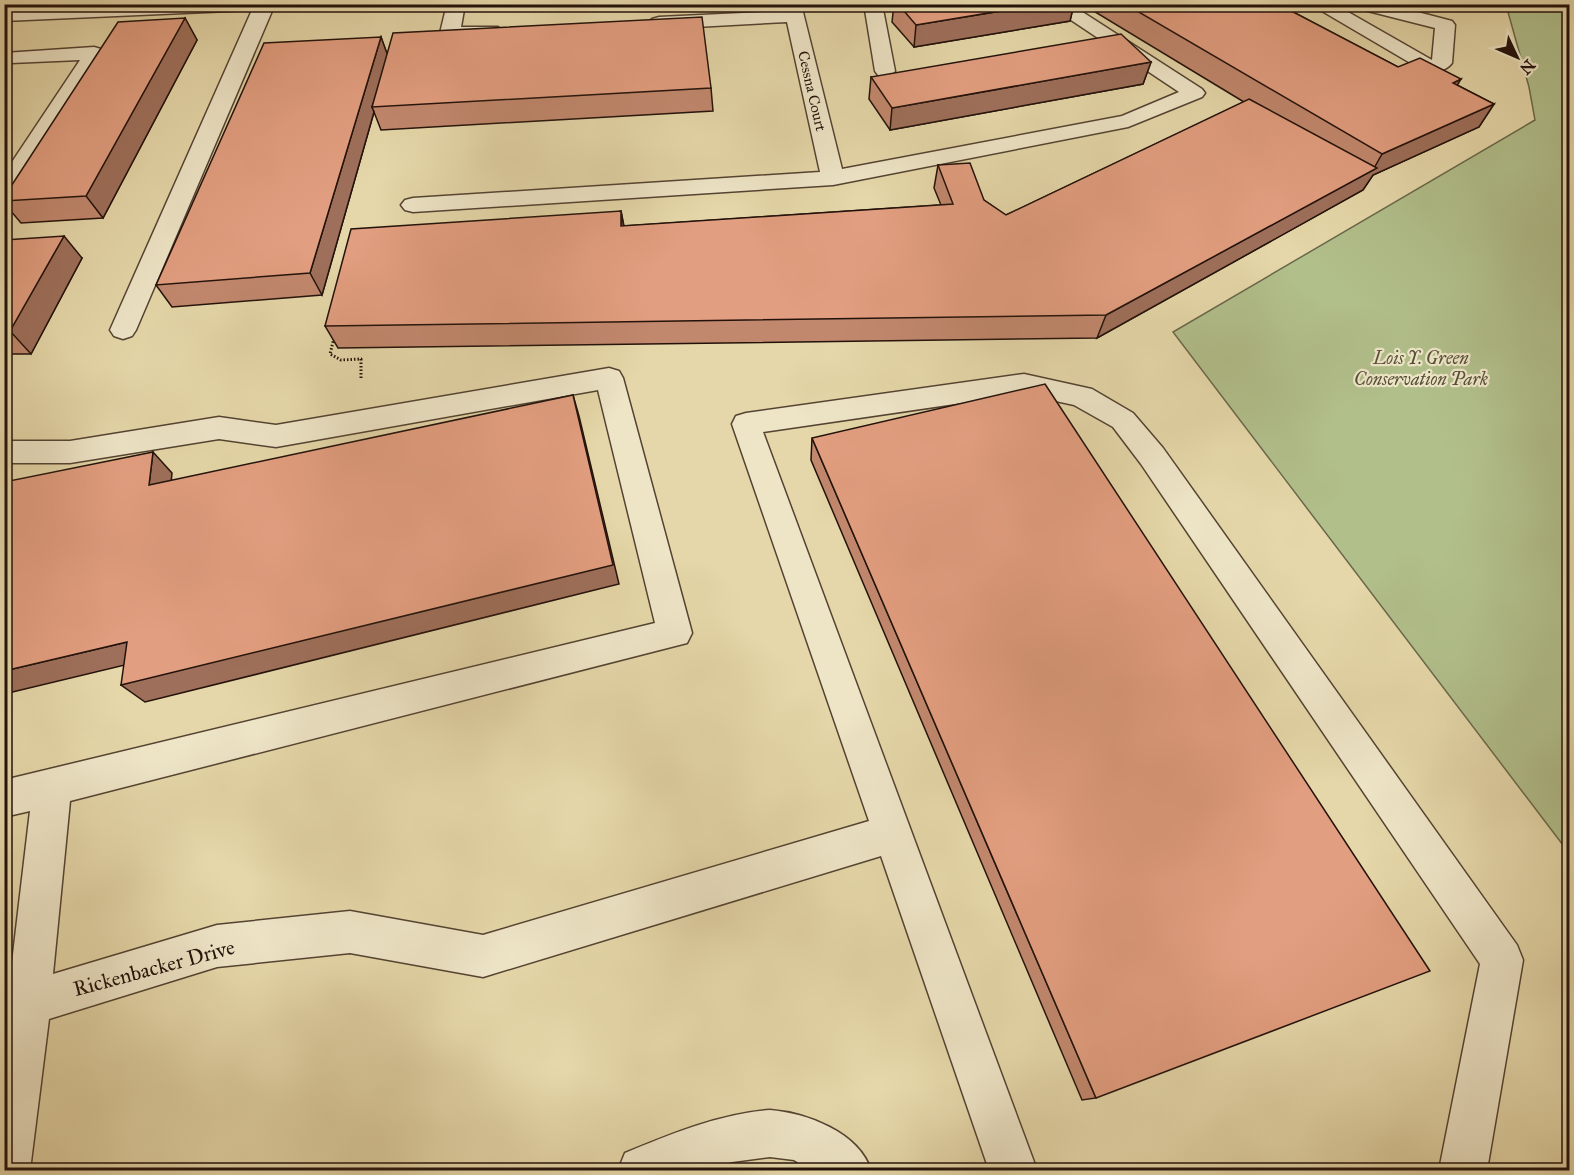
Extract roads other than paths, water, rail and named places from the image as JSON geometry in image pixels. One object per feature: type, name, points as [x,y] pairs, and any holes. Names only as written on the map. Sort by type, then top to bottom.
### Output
[{"type":"street","points":[[456,4],[450,33],[509,30]]},
{"type":"street","points":[[873,4],[885,71]]},
{"type":"street","points":[[413,205],[833,178],[1128,122],[1195,93],[1056,4]]},
{"type":"street","points":[[1319,4],[1431,67],[1442,63],[1445,25],[1363,4]]},
{"type":"street","points":[[4,15],[41,14],[96,8],[265,5],[257,49],[123,330]]},
{"type":"street","points":[[639,24],[794,10]]},
{"type":"street","name":"Cessna Court","points":[[794,10],[833,178]]},
{"type":"street","points":[[8,61],[41,14]]},
{"type":"street","points":[[4,192],[94,53],[8,61]]},
{"type":"street","points":[[4,452],[70,452],[219,428],[276,436],[609,378],[675,633],[4,799]]},
{"type":"street","points":[[1014,1170],[746,424],[1024,384],[1082,396],[1123,420],[1152,456],[1502,960],[1462,1170]]},
{"type":"street","points":[[6,1170],[17,1007],[52,787]]},
{"type":"street","name":"Rickenbacker Drive","points":[[17,1007],[217,946],[350,932],[483,956],[892,833]]},
{"type":"street","points":[[642,1170],[750,1134],[790,1135],[822,1149],[847,1170]]},
{"type":"park label","name":"Lois Y. Green Conservation Park","points":[[1421,368]]}]
